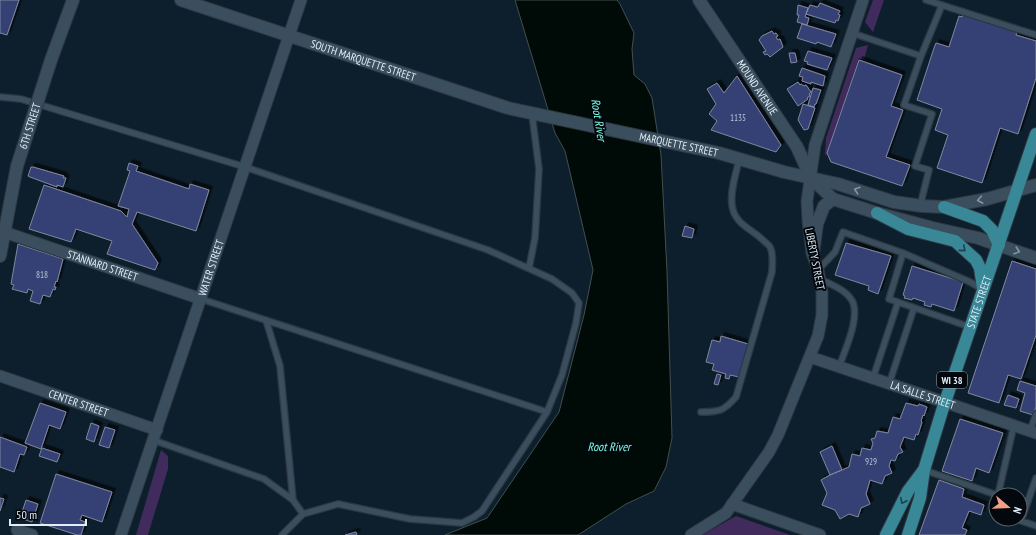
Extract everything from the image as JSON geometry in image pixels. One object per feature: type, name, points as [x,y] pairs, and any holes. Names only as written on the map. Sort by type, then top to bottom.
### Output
[{"type":"main road","name":"STATE STREET","points":[[908,535],[920,498],[924,470],[945,402],[1036,134]]},
{"type":"main road","points":[[944,207],[983,221],[992,230],[999,245]]},
{"type":"main road","points":[[877,213],[908,229],[955,242],[976,260],[980,268],[984,290]]},
{"type":"main road","name":"STATE STREET","points":[[886,535],[908,491],[924,470]]},
{"type":"street","name":"6TH STREET","points":[[0,256],[17,166],[72,0]]},
{"type":"street","name":"SOUTH MARQUETTE STREET","points":[[181,0],[508,108],[546,117]]},
{"type":"street","name":"WATER STREET","points":[[121,535],[301,0]]},
{"type":"street","name":"MOUND AVENUE","points":[[699,0],[797,147],[810,178]]},
{"type":"street","name":"LIBERTY STREET","points":[[691,535],[726,513],[769,452],[778,435],[818,336],[822,314],[822,292],[819,275],[812,254],[807,214],[810,178],[815,144],[863,0]]},
{"type":"street","name":"MARQUETTE STREET","points":[[546,117],[719,153],[739,160],[838,184],[894,202],[922,206],[944,207],[987,199],[1036,186]]},
{"type":"street","name":"MARQUETTE STREET","points":[[810,178],[833,199],[877,213],[978,238],[1036,258]]},
{"type":"street","points":[[812,254],[817,224],[824,206],[833,199]]},
{"type":"street","name":"STANNARD STREET","points":[[4,232],[201,299]]},
{"type":"street","name":"LA SALLE STREET","points":[[810,357],[1033,432]]},
{"type":"street","name":"CENTER STREET","points":[[0,376],[155,435]]},
{"type":"street","points":[[732,504],[820,535]]},
{"type":"lane","points":[[926,0],[1036,35]]},
{"type":"lane","points":[[922,206],[922,198],[929,170],[914,166],[932,114],[904,105],[921,56],[942,5]]},
{"type":"lane","points":[[852,32],[921,56]]},
{"type":"lane","points":[[0,97],[21,99],[245,167],[488,250],[552,279],[572,293],[579,303],[576,322],[562,375],[547,412],[482,511],[462,523],[410,520],[338,504],[303,514],[282,535]]},
{"type":"lane","points":[[529,268],[535,238],[539,169],[532,114]]},
{"type":"lane","points":[[701,412],[714,412],[727,407],[736,397],[772,272],[770,247],[761,238],[744,226],[735,216],[732,205],[732,189],[739,160]]},
{"type":"lane","points":[[839,367],[854,324],[856,312],[852,300],[843,291],[819,275],[835,252],[843,232],[903,253],[970,282],[984,290]]},
{"type":"lane","points":[[903,253],[889,299],[971,327]]},
{"type":"lane","points":[[201,299],[547,412]]},
{"type":"lane","points":[[873,378],[898,302]]},
{"type":"lane","points":[[889,384],[914,308]]},
{"type":"lane","points":[[266,320],[280,366],[293,500]]},
{"type":"lane","points":[[1033,432],[1036,414]]},
{"type":"lane","points":[[999,487],[1014,426]]},
{"type":"lane","points":[[155,435],[264,478],[293,500],[303,514]]},
{"type":"lane","points":[[924,470],[988,492]]},
{"type":"lane","points":[[1028,497],[1036,478]]},
{"type":"shaded area","points":[[873,0],[884,0],[873,32],[865,22]]},
{"type":"shaded area","points":[[868,45],[864,60],[859,58],[826,156],[826,138],[856,48]]},
{"type":"shaded area","points":[[161,450],[168,456],[168,469],[148,535],[136,535]]},
{"type":"shaded area","points":[[736,516],[790,535],[702,535]]},
{"type":"water","name":"Root River","points":[[515,0],[617,0],[634,33],[632,49],[634,75],[645,84],[652,98],[661,155],[667,271],[672,438],[666,467],[654,491],[626,504],[578,535],[445,535],[487,518],[559,412],[584,315],[593,270],[565,151],[555,133]]},
{"type":"building","points":[[0,0],[19,0],[7,35],[0,33]]},
{"type":"building","points":[[820,3],[840,11],[838,14],[840,15],[838,21],[836,20],[835,23],[806,14],[810,5],[818,7]]},
{"type":"building","points":[[798,5],[808,8],[805,17],[809,18],[807,25],[797,22],[799,15],[797,15]]},
{"type":"building","points":[[963,13],[1017,31],[1016,35],[1036,41],[1036,78],[1018,134],[1000,128],[982,183],[937,168],[948,135],[935,130],[942,109],[917,100],[936,43],[949,47],[959,16],[962,17]]},
{"type":"building","points":[[802,24],[836,34],[831,47],[817,42],[816,44],[797,38]]},
{"type":"building","points":[[772,31],[774,34],[776,33],[778,36],[776,37],[778,40],[780,39],[783,47],[770,57],[767,54],[765,55],[763,52],[766,51],[759,40],[762,36]]},
{"type":"building","points":[[808,51],[832,58],[827,70],[807,64],[808,62],[804,61]]},
{"type":"building","points":[[789,53],[795,53],[797,62],[791,63]]},
{"type":"building","points":[[859,60],[902,75],[891,106],[903,110],[886,157],[910,165],[902,186],[831,162],[827,153]]},
{"type":"building","points":[[802,68],[825,76],[823,86],[802,81],[803,77],[799,76]]},
{"type":"building","points":[[737,76],[781,145],[776,152],[711,130],[717,121],[709,114],[716,104],[707,89],[717,83],[724,93]]},
{"type":"building","points":[[798,82],[800,85],[806,85],[811,92],[809,94],[810,96],[807,98],[808,99],[798,106],[787,89]]},
{"type":"building","points":[[813,88],[821,90],[814,107],[808,105]]},
{"type":"building","points":[[803,104],[815,108],[808,129],[804,130],[798,120]]},
{"type":"building","points":[[129,163],[138,166],[136,171],[189,189],[190,184],[209,190],[196,231],[137,212],[132,224],[158,263],[155,270],[107,254],[112,241],[76,229],[71,242],[29,229],[44,185],[121,211],[127,217],[129,209],[118,206],[130,171],[127,170]]},
{"type":"building","points":[[31,167],[64,176],[63,178],[66,178],[63,187],[57,185],[57,187],[28,176]]},
{"type":"building","points":[[685,226],[694,229],[692,238],[682,236]]},
{"type":"building","points":[[846,243],[891,256],[878,294],[868,290],[869,286],[835,275]]},
{"type":"building","points":[[18,244],[63,259],[57,282],[56,281],[54,287],[56,287],[55,290],[53,289],[50,297],[43,295],[40,304],[30,301],[33,291],[28,289],[27,293],[12,289],[14,285],[11,284]]},
{"type":"building","points":[[1012,261],[1036,269],[1036,335],[1021,379],[1008,375],[999,403],[968,393]]},
{"type":"building","points":[[912,266],[963,282],[954,311],[932,304],[931,307],[924,305],[925,302],[913,298],[912,300],[904,298],[905,296],[903,295]]},
{"type":"building","points":[[721,336],[748,344],[739,377],[730,375],[729,379],[725,378],[726,374],[712,370],[714,364],[706,362],[712,340],[720,342]]},
{"type":"building","points":[[717,374],[721,375],[718,385],[714,384]]},
{"type":"building","points":[[1020,381],[1036,386],[1036,407],[1033,415],[1020,411],[1025,393],[1017,390]]},
{"type":"building","points":[[1008,395],[1019,399],[1016,408],[1004,405]]},
{"type":"building","points":[[40,403],[66,412],[60,429],[49,425],[41,449],[25,443]]},
{"type":"building","points":[[906,403],[918,406],[919,404],[927,407],[921,421],[918,435],[916,434],[914,440],[904,437],[900,447],[903,452],[898,454],[895,461],[891,460],[889,466],[892,473],[885,476],[882,484],[870,480],[866,494],[870,504],[861,508],[858,517],[849,514],[840,519],[835,510],[822,505],[827,493],[821,480],[849,467],[852,454],[860,456],[862,448],[871,450],[873,443],[871,439],[875,438],[877,431],[888,433],[893,417],[900,419]]},
{"type":"building","points":[[960,419],[1003,433],[989,473],[976,468],[972,481],[942,471]]},
{"type":"building","points":[[91,423],[99,426],[94,442],[86,439]]},
{"type":"building","points":[[105,427],[115,430],[109,448],[99,445]]},
{"type":"building","points":[[0,437],[27,447],[24,455],[20,454],[14,472],[0,467]]},
{"type":"building","points":[[832,446],[842,470],[830,475],[820,452]]},
{"type":"building","points":[[42,448],[60,454],[57,462],[39,456]]},
{"type":"building","points":[[56,474],[112,492],[102,522],[82,515],[80,520],[85,522],[81,535],[40,523]]},
{"type":"building","points":[[939,480],[964,489],[962,497],[984,505],[981,515],[969,511],[962,528],[967,530],[965,535],[919,535]]},
{"type":"building","points":[[0,498],[4,499],[0,511]]},
{"type":"building","points":[[26,500],[38,504],[32,522],[20,518]]},
{"type":"building","points":[[356,532],[357,535],[345,535]]}]
